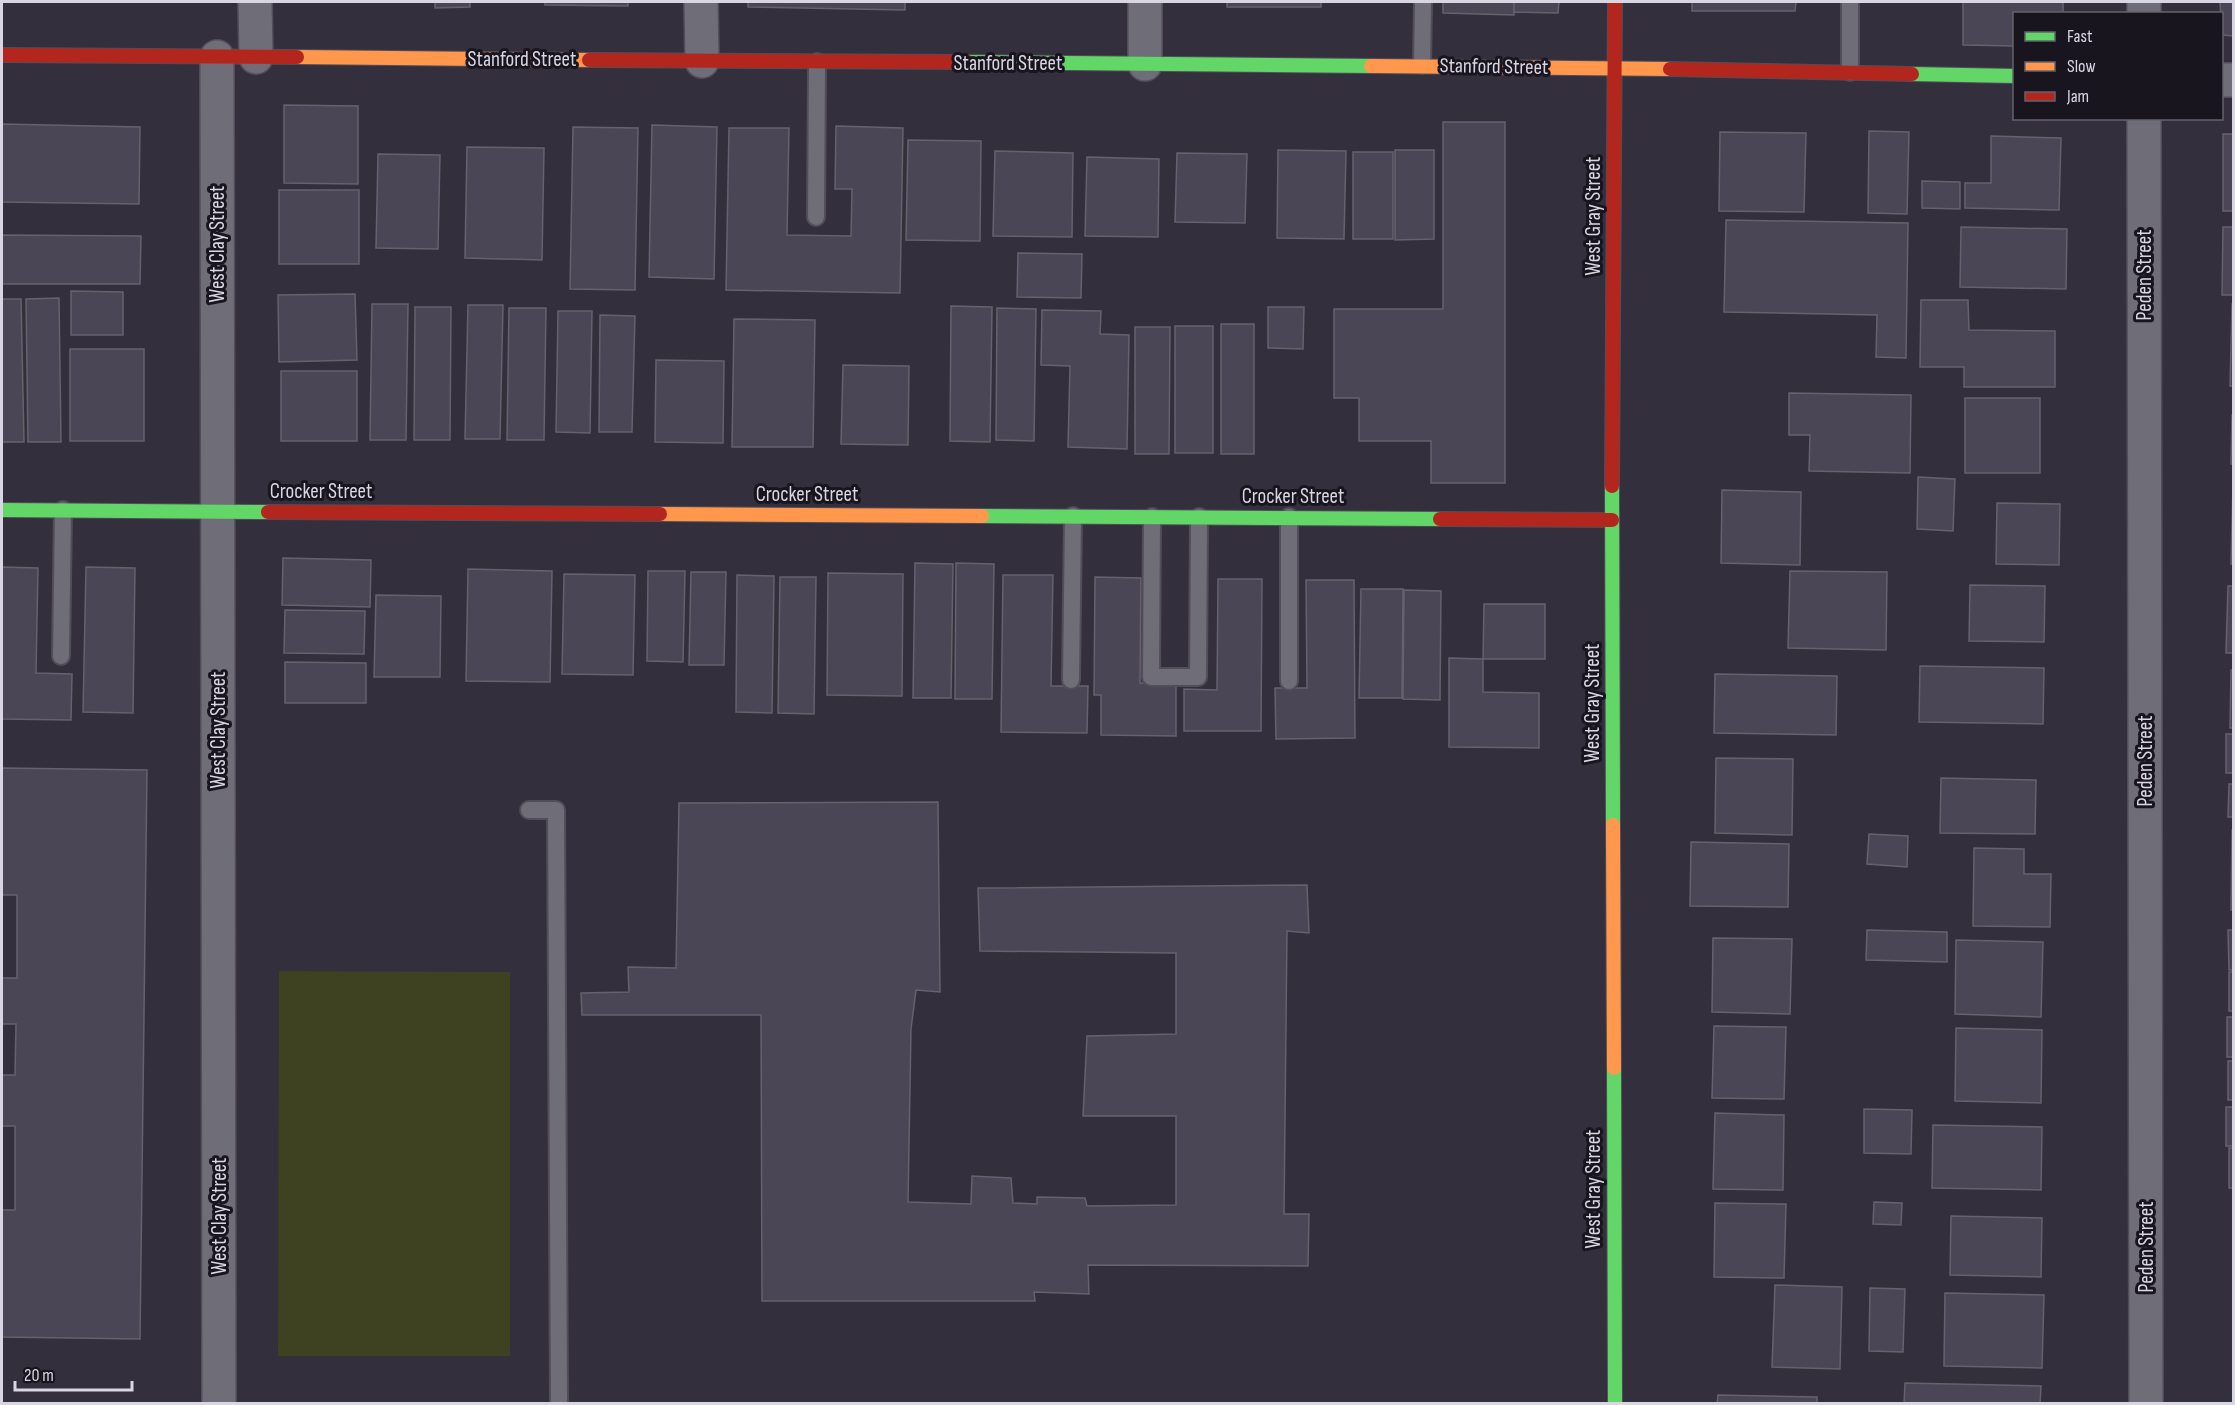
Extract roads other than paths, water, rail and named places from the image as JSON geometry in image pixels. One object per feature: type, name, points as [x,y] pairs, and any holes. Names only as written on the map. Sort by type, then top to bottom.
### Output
[{"type":"street","points":[[255,2],[256,57]]},
{"type":"street","points":[[702,2],[702,61]]},
{"type":"street","points":[[1145,2],[1145,64]]},
{"type":"street","name":"West Gray Street","points":[[1615,2],[1612,520],[1615,1404]]},
{"type":"street","name":"Stanford Street","points":[[2,55],[1615,68],[2013,76]]},
{"type":"street","name":"West Clay Street","points":[[217,57],[219,1404]]},
{"type":"street","name":"Peden Street","points":[[2144,120],[2146,1404]]},
{"type":"street","name":"Crocker Street","points":[[2,510],[1612,520]]},
{"type":"lane","points":[[1422,66],[1423,2]]},
{"type":"lane","points":[[1850,2],[1850,72]]},
{"type":"lane","points":[[816,217],[817,62]]},
{"type":"lane","points":[[62,656],[63,510]]},
{"type":"lane","points":[[1071,680],[1072,516]]},
{"type":"lane","points":[[1152,517],[1151,677],[1198,677],[1199,517]]},
{"type":"lane","points":[[1289,517],[1289,681]]},
{"type":"lane","points":[[529,810],[556,810],[560,1404]]}]
